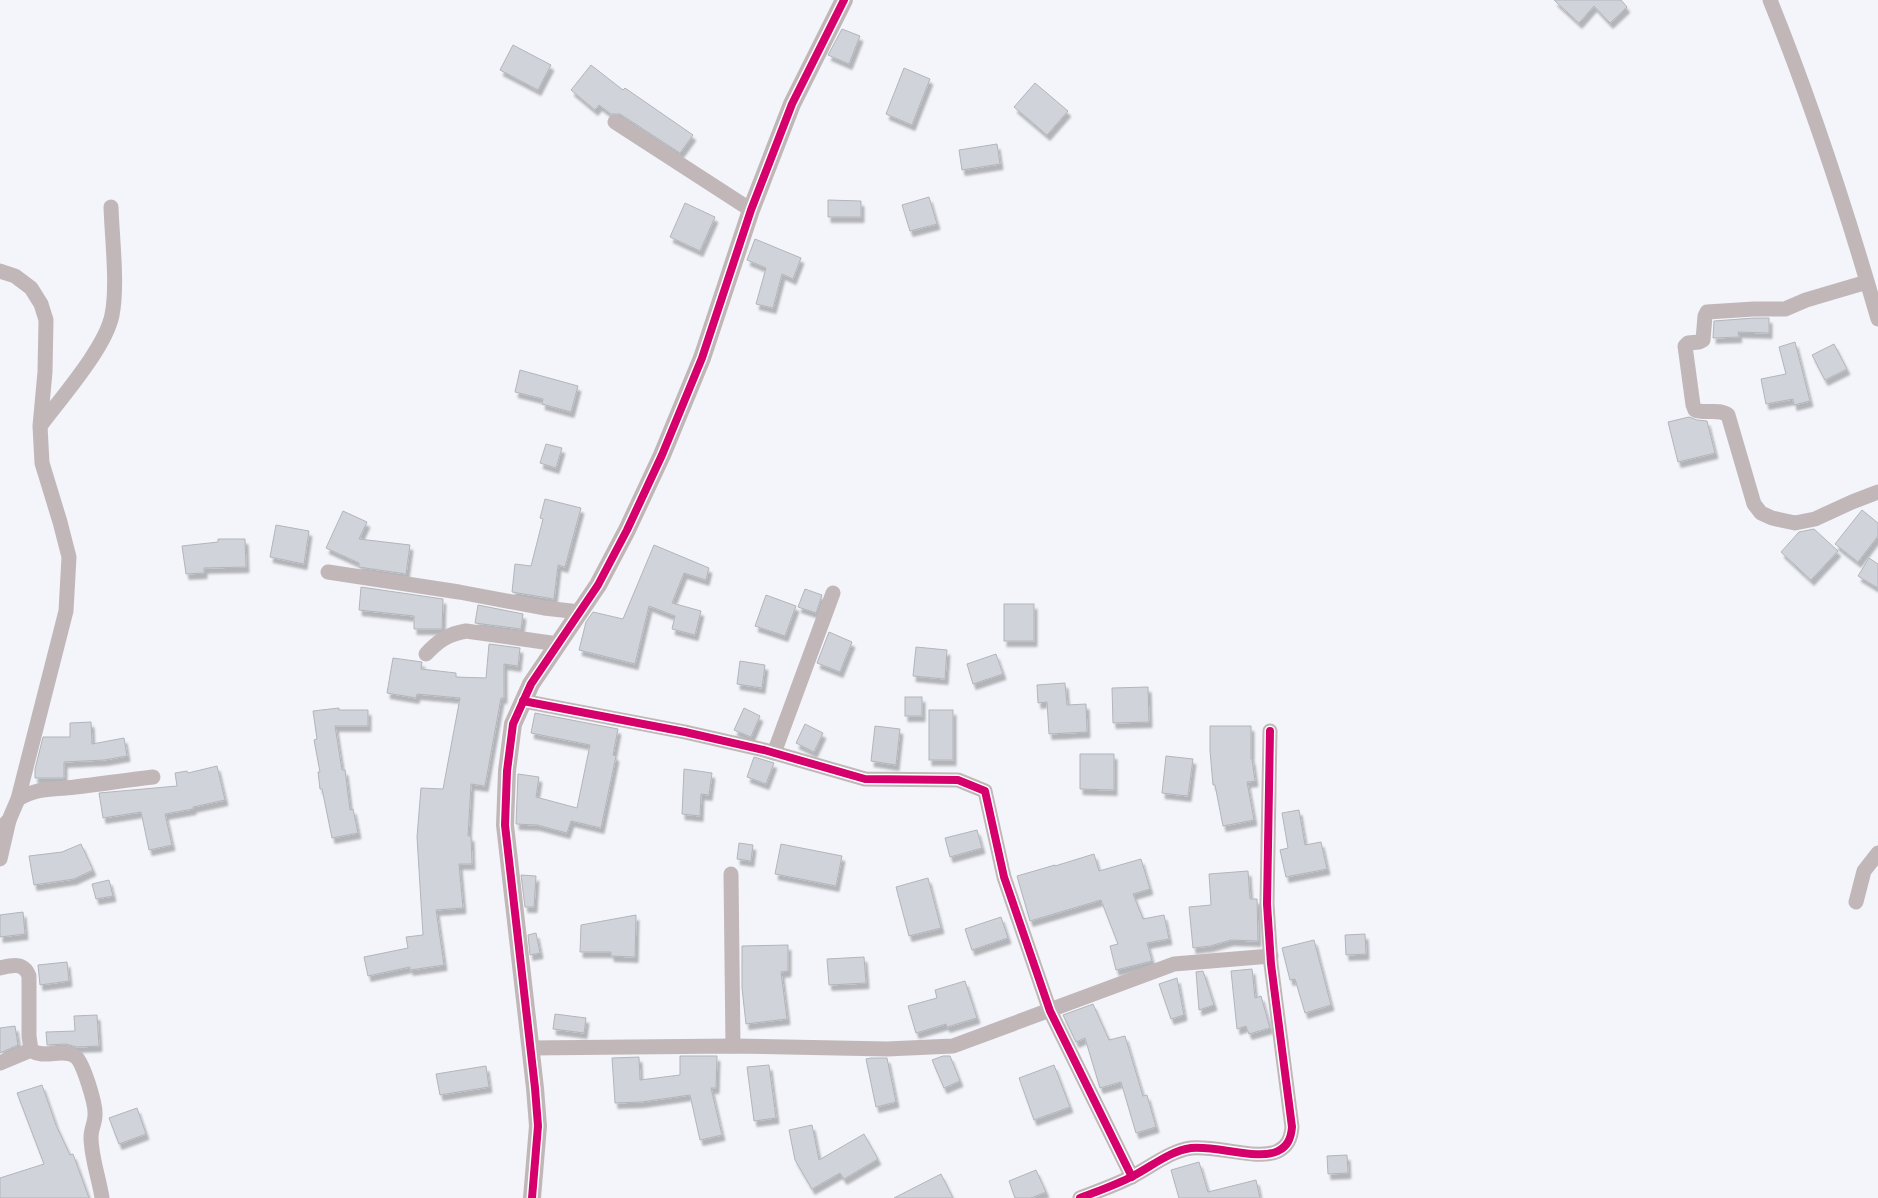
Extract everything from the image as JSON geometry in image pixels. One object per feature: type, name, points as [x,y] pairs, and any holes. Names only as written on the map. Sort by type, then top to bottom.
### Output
[{"type":"street","points":[[532,1198],[538,1126],[505,825],[507,771],[513,724],[531,684],[598,585],[627,530],[662,456],[702,358],[751,210],[792,104],[844,0]]},
{"type":"street","points":[[1770,0],[1806,93],[1850,225],[1878,319]]},
{"type":"street","points":[[615,122],[751,210]]},
{"type":"street","points":[[40,426],[82,371],[105,335],[112,316],[114,279],[111,207]]},
{"type":"street","points":[[0,271],[15,276],[31,288],[42,304],[46,320],[46,372],[40,426],[42,463],[69,556],[66,611],[54,651],[18,799],[4,825],[0,859]]},
{"type":"street","points":[[1867,282],[1806,300],[1785,309],[1707,312],[1703,340],[1688,343],[1685,346],[1695,410],[1723,412],[1728,415],[1754,504],[1761,513],[1772,518],[1796,523],[1804,522],[1816,519],[1878,492]]},
{"type":"street","points":[[328,572],[459,592],[544,608],[580,612]]},
{"type":"street","points":[[774,753],[833,593]]},
{"type":"street","points":[[426,654],[437,642],[445,637],[455,632],[466,631],[558,644]]},
{"type":"street","points":[[523,700],[686,732],[774,753],[864,779],[958,780],[985,791],[1004,877],[1050,1011],[1132,1177]]},
{"type":"street","points":[[1080,1198],[1132,1177],[1177,1152],[1192,1148],[1227,1149],[1261,1156],[1278,1151],[1291,1138],[1292,1127],[1271,956],[1267,904],[1270,731]]},
{"type":"street","points":[[18,799],[32,792],[49,788],[70,788],[153,777]]},
{"type":"street","points":[[1856,902],[1864,871],[1878,853]]},
{"type":"street","points":[[731,874],[733,1046]]},
{"type":"street","points":[[530,1048],[733,1046],[887,1049],[953,1046],[1174,964],[1271,956]]},
{"type":"street","points":[[0,968],[20,966],[25,968],[29,976],[31,1050]]},
{"type":"street","points":[[0,1063],[31,1050],[39,1054],[74,1055],[80,1064],[96,1115],[91,1137],[102,1198]]},
{"type":"building","points":[[1554,0],[1621,0],[1627,7],[1610,23],[1594,6],[1579,23]]},
{"type":"building","points":[[842,29],[860,36],[849,64],[828,55]]},
{"type":"building","points":[[513,45],[551,65],[538,90],[500,70]]},
{"type":"building","points":[[591,65],[623,90],[625,88],[693,135],[680,153],[620,114],[611,114],[599,105],[595,110],[571,90]]},
{"type":"building","points":[[904,68],[930,79],[912,125],[886,114]]},
{"type":"building","points":[[1035,83],[1068,111],[1047,135],[1014,107]]},
{"type":"building","points":[[997,144],[1000,164],[962,170],[959,150]]},
{"type":"building","points":[[929,197],[937,224],[910,231],[902,205]]},
{"type":"building","points":[[828,200],[861,201],[861,217],[828,217]]},
{"type":"building","points":[[685,203],[715,217],[700,251],[670,237]]},
{"type":"building","points":[[755,239],[801,258],[793,279],[782,274],[773,308],[756,304],[766,268],[747,260]]},
{"type":"building","points":[[1769,318],[1769,333],[1738,332],[1739,337],[1713,338],[1714,321]]},
{"type":"building","points":[[1795,342],[1810,401],[1794,405],[1793,399],[1766,404],[1761,379],[1786,374],[1779,347]]},
{"type":"building","points":[[1834,344],[1847,369],[1825,380],[1812,355]]},
{"type":"building","points":[[520,370],[578,386],[571,412],[542,404],[543,399],[515,392]]},
{"type":"building","points":[[1689,417],[1707,421],[1715,453],[1678,462],[1668,422]]},
{"type":"building","points":[[546,444],[562,448],[556,468],[540,463]]},
{"type":"building","points":[[545,499],[581,508],[565,567],[558,565],[554,599],[512,592],[515,564],[531,566],[543,519],[540,518]]},
{"type":"building","points":[[1862,510],[1878,523],[1878,536],[1858,562],[1835,544]]},
{"type":"building","points":[[343,511],[367,522],[359,539],[410,545],[406,574],[359,567],[359,563],[326,548]]},
{"type":"building","points":[[276,525],[309,531],[304,564],[270,557]]},
{"type":"building","points":[[1814,529],[1838,551],[1811,580],[1781,552],[1799,532]]},
{"type":"building","points":[[218,539],[245,539],[246,567],[204,568],[204,573],[186,574],[182,546],[218,542]]},
{"type":"building","points":[[654,545],[709,568],[706,580],[684,573],[672,603],[701,611],[695,635],[672,629],[675,616],[649,606],[635,664],[579,650],[586,622],[593,612],[623,619]]},
{"type":"building","points":[[1869,558],[1878,564],[1878,588],[1858,576]]},
{"type":"building","points":[[361,587],[443,599],[442,629],[414,629],[414,616],[359,610]]},
{"type":"building","points":[[805,589],[822,595],[816,613],[798,607]]},
{"type":"building","points":[[766,595],[796,606],[785,636],[755,626]]},
{"type":"building","points":[[1004,604],[1034,604],[1034,641],[1004,641]]},
{"type":"building","points":[[478,605],[523,614],[521,629],[475,623]]},
{"type":"building","points":[[829,632],[852,642],[840,672],[817,663]]},
{"type":"building","points":[[489,644],[520,648],[518,666],[504,664],[504,698],[501,698],[485,786],[471,784],[468,836],[471,836],[472,864],[459,864],[463,908],[436,910],[444,965],[410,970],[410,967],[368,976],[364,957],[408,948],[406,937],[423,935],[417,837],[421,788],[443,789],[460,698],[417,694],[416,698],[387,693],[393,658],[422,662],[421,669],[456,673],[456,677],[486,678]]},
{"type":"building","points":[[916,647],[947,650],[945,679],[913,676]]},
{"type":"building","points":[[996,654],[1003,674],[973,684],[967,664]]},
{"type":"building","points":[[740,661],[765,665],[762,688],[737,684]]},
{"type":"building","points":[[1065,683],[1067,705],[1086,704],[1087,732],[1049,734],[1047,702],[1038,703],[1037,685]]},
{"type":"building","points":[[1148,687],[1149,722],[1113,723],[1112,688]]},
{"type":"building","points":[[905,697],[922,697],[922,716],[905,716]]},
{"type":"building","points":[[339,708],[339,710],[368,710],[368,726],[335,726],[342,770],[345,770],[350,810],[353,809],[358,833],[332,838],[322,789],[320,789],[318,772],[320,772],[314,740],[317,739],[313,711]]},
{"type":"building","points":[[744,708],[760,716],[751,737],[734,730]]},
{"type":"building","points":[[929,710],[953,710],[953,760],[929,760]]},
{"type":"building","points":[[535,713],[618,729],[613,755],[616,756],[601,828],[571,821],[567,833],[537,825],[516,824],[518,774],[539,777],[536,797],[577,808],[590,745],[531,733]]},
{"type":"building","points":[[91,722],[92,744],[124,738],[127,756],[104,760],[64,762],[64,778],[35,778],[35,769],[43,737],[70,737],[70,723]]},
{"type":"building","points":[[805,724],[823,733],[814,752],[796,743]]},
{"type":"building","points":[[875,726],[900,729],[896,765],[871,761]]},
{"type":"building","points":[[1210,726],[1251,726],[1251,759],[1255,781],[1247,782],[1254,820],[1223,826],[1215,785],[1213,785]]},
{"type":"building","points":[[1080,754],[1114,754],[1114,790],[1080,789]]},
{"type":"building","points":[[1166,756],[1193,759],[1188,796],[1162,793]]},
{"type":"building","points":[[754,757],[774,763],[766,784],[747,777]]},
{"type":"building","points":[[217,766],[225,800],[165,814],[172,845],[149,850],[141,812],[103,818],[99,793],[177,786],[175,773],[187,771],[188,773]]},
{"type":"building","points":[[684,769],[712,773],[709,795],[701,794],[700,816],[682,814]]},
{"type":"building","points":[[1299,810],[1305,845],[1321,842],[1327,869],[1286,877],[1280,850],[1288,848],[1282,813]]},
{"type":"building","points":[[977,830],[982,848],[950,857],[945,838]]},
{"type":"building","points":[[739,843],[753,845],[751,861],[737,859]]},
{"type":"building","points":[[81,844],[93,870],[74,879],[34,885],[29,856],[62,852]]},
{"type":"building","points":[[781,844],[842,856],[836,886],[775,874]]},
{"type":"building","points":[[1094,854],[1099,871],[1141,859],[1150,889],[1133,894],[1143,919],[1164,915],[1169,939],[1147,943],[1152,961],[1116,970],[1110,946],[1118,944],[1101,900],[1030,921],[1017,876]]},
{"type":"building","points":[[1248,871],[1250,899],[1257,899],[1258,941],[1231,940],[1210,946],[1193,948],[1189,907],[1211,905],[1209,874]]},
{"type":"building","points":[[521,875],[536,876],[534,907],[525,907]]},
{"type":"building","points":[[928,878],[941,928],[909,936],[896,887]]},
{"type":"building","points":[[109,880],[113,896],[96,899],[92,884]]},
{"type":"building","points":[[23,912],[25,934],[0,937],[0,915]]},
{"type":"building","points":[[636,915],[635,957],[611,956],[611,952],[580,952],[581,925]]},
{"type":"building","points":[[1001,917],[1008,938],[972,950],[965,929]]},
{"type":"building","points":[[536,933],[540,953],[530,955],[528,935]]},
{"type":"building","points":[[1365,934],[1366,954],[1346,955],[1345,935]]},
{"type":"building","points":[[1314,940],[1331,1005],[1305,1013],[1295,979],[1290,980],[1282,948]]},
{"type":"building","points":[[788,945],[788,971],[781,972],[787,1019],[746,1024],[742,988],[742,946]]},
{"type":"building","points":[[864,957],[866,983],[829,985],[827,959]]},
{"type":"building","points":[[67,962],[69,981],[40,985],[38,965]]},
{"type":"building","points":[[1252,969],[1255,998],[1261,996],[1270,1028],[1249,1034],[1246,1026],[1237,1029],[1231,971]]},
{"type":"building","points":[[1203,971],[1214,1005],[1199,1010],[1196,972]]},
{"type":"building","points":[[1177,978],[1184,1015],[1171,1019],[1159,984]]},
{"type":"building","points":[[965,981],[977,1018],[947,1027],[946,1024],[916,1033],[908,1006],[937,998],[935,990]]},
{"type":"building","points":[[1093,1004],[1109,1040],[1125,1036],[1143,1096],[1147,1095],[1156,1127],[1136,1133],[1121,1082],[1100,1088],[1085,1038],[1076,1042],[1063,1015]]},
{"type":"building","points":[[555,1014],[586,1018],[584,1033],[553,1029]]},
{"type":"building","points":[[97,1015],[99,1046],[47,1045],[46,1032],[75,1031],[74,1016]]},
{"type":"building","points":[[15,1026],[18,1045],[0,1053],[0,1028]]},
{"type":"building","points":[[680,1056],[717,1056],[716,1088],[711,1088],[722,1135],[700,1140],[690,1095],[641,1102],[615,1103],[612,1058],[639,1057],[640,1080],[680,1075]]},
{"type":"building","points":[[943,1056],[950,1056],[960,1081],[944,1088],[932,1060]]},
{"type":"building","points":[[887,1058],[896,1102],[876,1107],[866,1059]]},
{"type":"building","points":[[769,1065],[776,1118],[754,1121],[747,1067]]},
{"type":"building","points":[[1054,1065],[1070,1107],[1034,1120],[1019,1078]]},
{"type":"building","points":[[486,1066],[489,1087],[440,1095],[436,1074]]},
{"type":"building","points":[[42,1085],[56,1125],[70,1155],[73,1154],[89,1198],[0,1198],[0,1178],[44,1164],[17,1093]]},
{"type":"building","points":[[137,1108],[146,1134],[119,1144],[109,1118]]},
{"type":"building","points":[[812,1125],[819,1160],[864,1134],[878,1159],[844,1179],[840,1173],[812,1189],[795,1160],[789,1130]]},
{"type":"building","points":[[1347,1155],[1348,1173],[1328,1174],[1327,1156]]},
{"type":"building","points":[[1199,1162],[1208,1192],[1256,1180],[1260,1198],[1179,1198],[1171,1170]]},
{"type":"building","points":[[1036,1170],[1046,1192],[1031,1198],[1015,1198],[1009,1181]]},
{"type":"building","points":[[941,1174],[953,1198],[894,1198]]},
{"type":"cycle path","points":[[532,1198],[538,1126],[505,825],[507,771],[513,724],[531,684],[598,585],[627,530],[662,455],[702,358],[751,210],[792,104],[844,0]]},
{"type":"cycle path","points":[[523,701],[685,732],[764,750],[865,779],[958,780],[985,791],[1004,877],[1050,1011],[1132,1177]]},
{"type":"cycle path","points":[[1080,1198],[1127,1179],[1168,1156],[1183,1150],[1201,1148],[1248,1154],[1270,1154],[1281,1149],[1290,1138],[1292,1127],[1271,964],[1267,904],[1270,731]]}]
